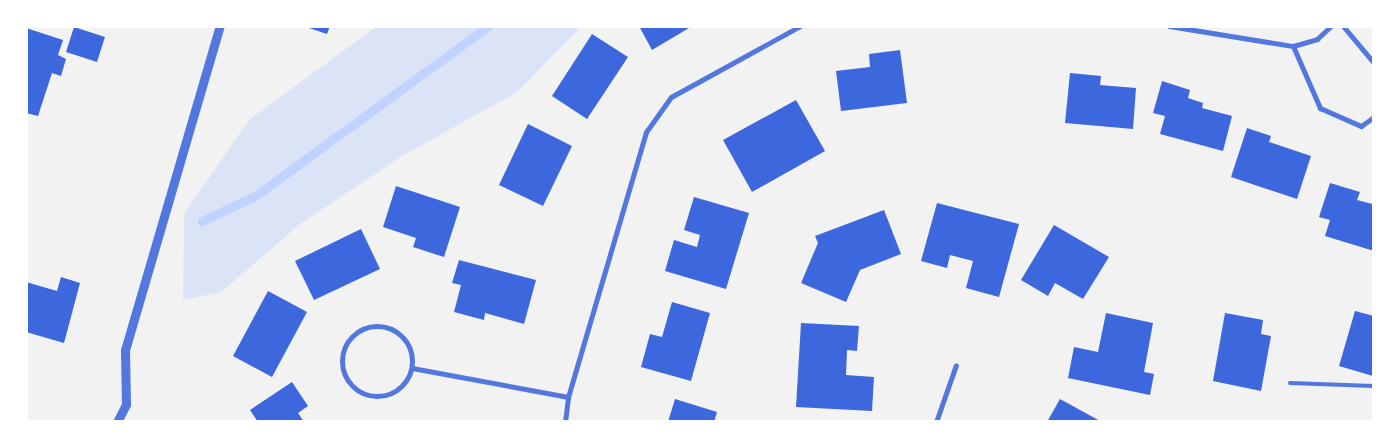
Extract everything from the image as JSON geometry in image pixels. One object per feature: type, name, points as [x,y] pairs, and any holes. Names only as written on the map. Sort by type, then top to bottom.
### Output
[{"type":"street","points":[[117,422],[126,404],[125,350],[220,26]]},
{"type":"street","points":[[565,422],[568,397],[646,132],[671,97],[800,26]]},
{"type":"street","points":[[1169,26],[1293,46],[1317,38],[1331,26]]},
{"type":"street","points":[[1343,26],[1374,63]]},
{"type":"street","points":[[1293,46],[1320,108],[1361,126],[1374,117]]},
{"type":"street","points":[[383,326],[400,334],[408,344],[412,368],[404,384],[389,394],[364,394],[346,378],[342,354],[354,333],[383,326]]},
{"type":"street","points":[[936,422],[956,365]]},
{"type":"street","points":[[412,368],[568,397]]},
{"type":"lane","points":[[1290,383],[1374,386]]},
{"type":"shaded area","points":[[377,26],[582,26],[517,92],[402,156],[299,225],[221,292],[183,300],[184,214],[249,120]]},
{"type":"building","points":[[303,26],[330,26],[327,34]]},
{"type":"building","points":[[639,26],[688,26],[689,28],[652,50]]},
{"type":"building","points":[[74,27],[105,37],[97,62],[66,52]]},
{"type":"building","points":[[26,28],[63,40],[58,55],[66,59],[61,76],[52,73],[38,116],[26,113]]},
{"type":"building","points":[[592,34],[628,57],[587,119],[552,96]]},
{"type":"building","points":[[900,50],[907,103],[841,111],[836,71],[870,67],[869,54]]},
{"type":"building","points":[[1070,73],[1101,76],[1100,85],[1136,88],[1133,129],[1065,123]]},
{"type":"building","points":[[1162,81],[1190,90],[1188,98],[1203,103],[1202,108],[1232,116],[1223,151],[1160,134],[1165,116],[1153,113]]},
{"type":"building","points":[[796,100],[825,151],[752,192],[723,140]]},
{"type":"building","points":[[528,124],[572,146],[543,206],[499,185]]},
{"type":"building","points":[[1247,128],[1271,136],[1269,142],[1311,156],[1297,199],[1231,177]]},
{"type":"building","points":[[1330,183],[1360,192],[1357,200],[1372,204],[1374,251],[1325,236],[1330,220],[1319,217]]},
{"type":"building","points":[[396,186],[460,207],[444,257],[413,247],[416,238],[383,227]]},
{"type":"building","points":[[694,197],[749,213],[726,289],[665,271],[674,240],[697,247],[700,235],[684,230]]},
{"type":"building","points":[[937,203],[1019,224],[999,297],[966,288],[973,261],[950,255],[947,268],[921,261]]},
{"type":"building","points":[[884,210],[901,254],[860,270],[846,302],[801,283],[818,243],[815,236]]},
{"type":"building","points":[[1054,225],[1109,257],[1083,299],[1055,283],[1048,296],[1021,280]]},
{"type":"building","points":[[361,229],[380,269],[314,300],[295,261]]},
{"type":"building","points":[[459,260],[536,280],[524,324],[485,313],[484,320],[454,312],[461,285],[452,283]]},
{"type":"building","points":[[61,277],[80,283],[64,343],[26,332],[26,282],[57,291]]},
{"type":"building","points":[[268,291],[307,312],[272,377],[233,356]]},
{"type":"building","points":[[672,302],[710,313],[691,381],[641,367],[650,334],[662,337]]},
{"type":"building","points":[[1355,311],[1374,316],[1373,376],[1339,366]]},
{"type":"building","points":[[1106,313],[1153,323],[1144,372],[1154,374],[1150,395],[1068,378],[1074,347],[1098,352]]},
{"type":"building","points":[[1225,313],[1263,320],[1261,334],[1271,336],[1261,391],[1213,381]]},
{"type":"building","points":[[801,323],[859,326],[857,351],[847,350],[846,375],[874,377],[872,411],[796,407]]},
{"type":"building","points":[[292,382],[308,406],[298,413],[304,422],[258,422],[250,410]]},
{"type":"building","points":[[675,399],[717,412],[714,422],[668,422]]},
{"type":"building","points":[[1060,399],[1102,422],[1047,422]]},
{"type":"waterway","points":[[202,221],[255,196],[488,26]]}]
